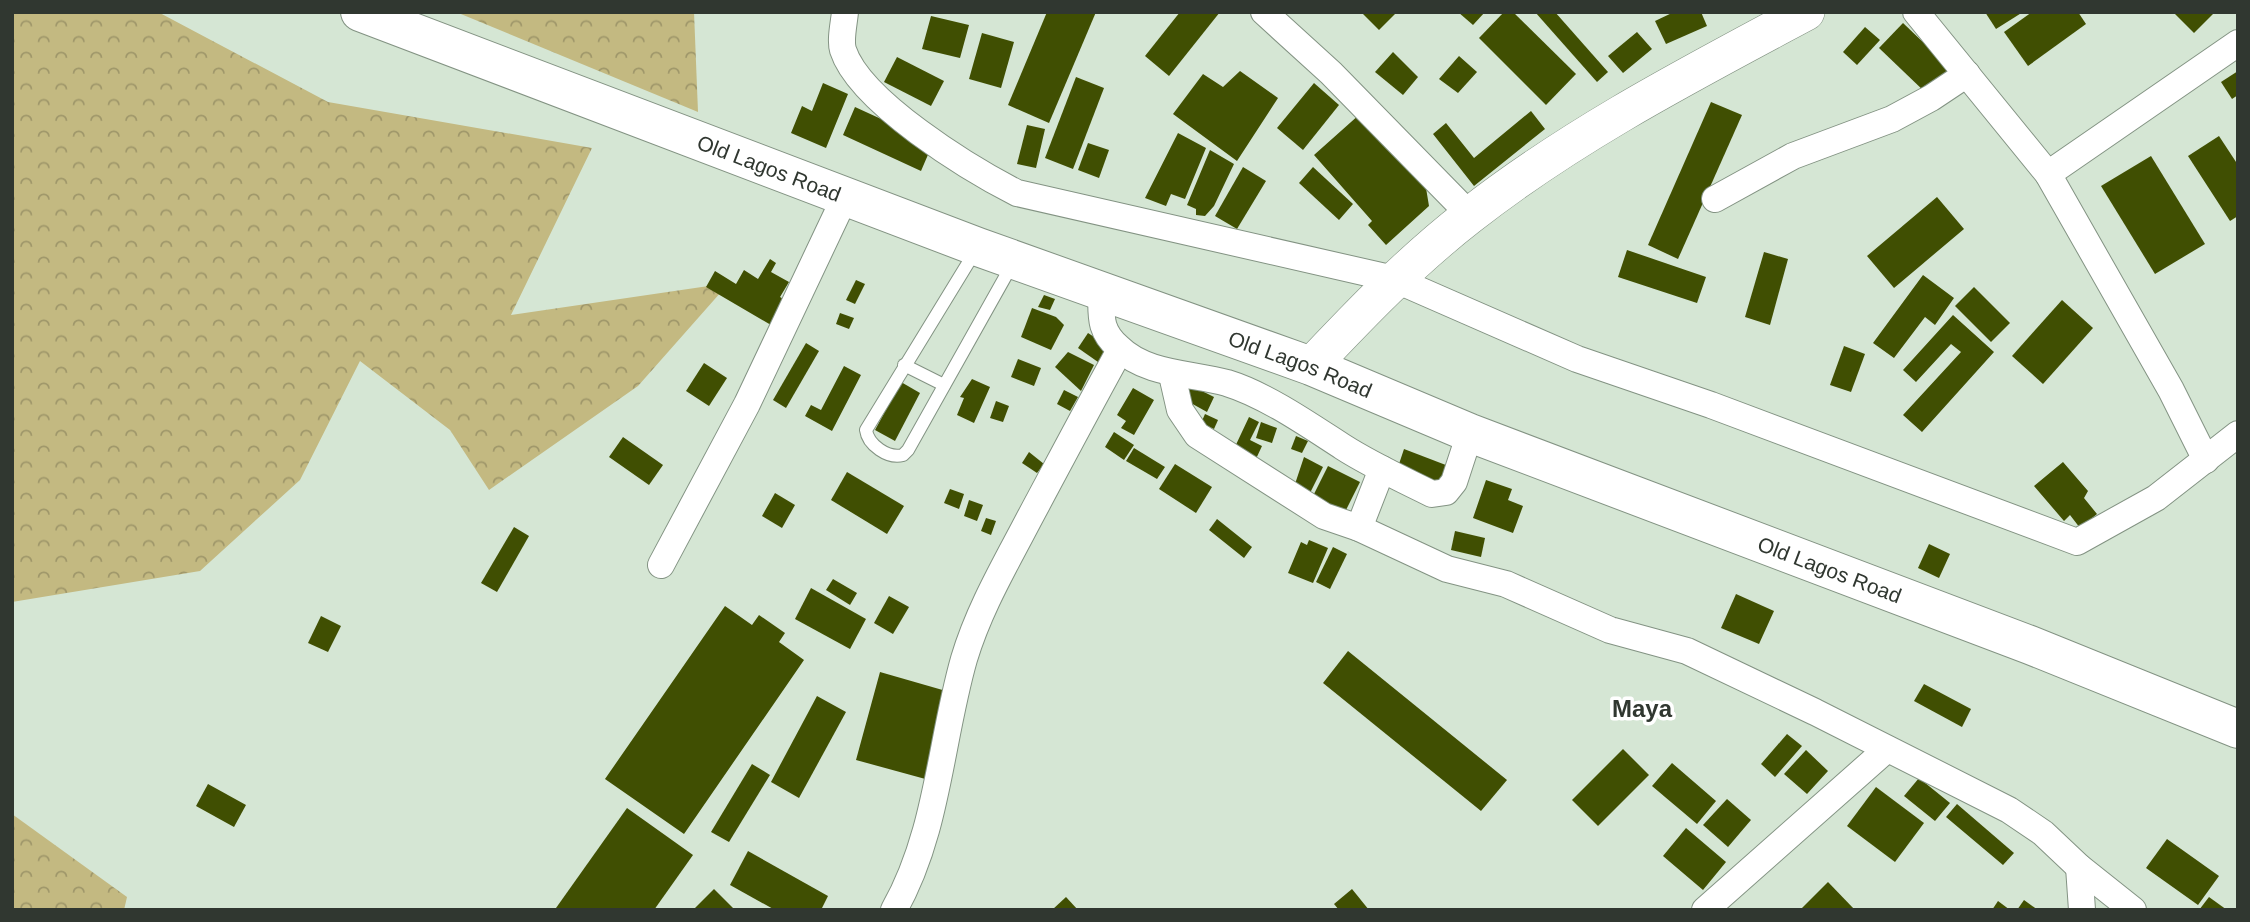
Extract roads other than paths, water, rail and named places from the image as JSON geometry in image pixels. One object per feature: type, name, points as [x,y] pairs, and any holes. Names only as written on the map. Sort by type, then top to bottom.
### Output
[{"type":"main road","name":"Old Lagos Road","points":[[360,12],[978,247],[1311,366],[1470,433],[2030,645],[2238,729]]},
{"type":"street","points":[[845,12],[843,50],[868,88],[967,167],[1017,193],[1394,279],[1577,359],[1711,405],[2077,542],[2156,498],[2238,434]]},
{"type":"street","points":[[1264,12],[1331,73],[1470,215]]},
{"type":"street","points":[[1311,366],[1394,279],[1470,215],[1578,140],[1674,83],[1805,12]]},
{"type":"street","points":[[1916,12],[2048,174],[2171,390],[2206,460]]},
{"type":"street","points":[[2048,174],[2238,43]]},
{"type":"street","points":[[1715,199],[1793,156],[1892,118],[1931,99],[1967,74]]},
{"type":"street","points":[[662,565],[747,404],[845,197]]},
{"type":"street","points":[[1101,290],[1102,331],[1120,350],[1172,375],[1198,376],[1231,385],[1311,425],[1382,469],[1432,494],[1446,492],[1454,482],[1470,433]]},
{"type":"street","points":[[894,910],[906,888],[925,836],[939,788],[964,660],[983,606],[1120,350]]},
{"type":"street","points":[[1172,375],[1180,410],[1197,435],[1324,516],[1359,528],[1447,569],[1506,584],[1610,630],[1687,651],[1887,749],[2009,810],[2043,833],[2118,906]]},
{"type":"street","points":[[1359,528],[1382,469]]},
{"type":"street","points":[[1705,910],[1887,749]]},
{"type":"street","points":[[2079,867],[2082,910]]},
{"type":"lane","points":[[978,247],[866,430],[873,445],[891,456],[903,455],[908,450],[1014,259]]},
{"type":"lane","points":[[904,365],[944,386]]},
{"type":"district","name":"Maya","points":[[1642,708]]}]
